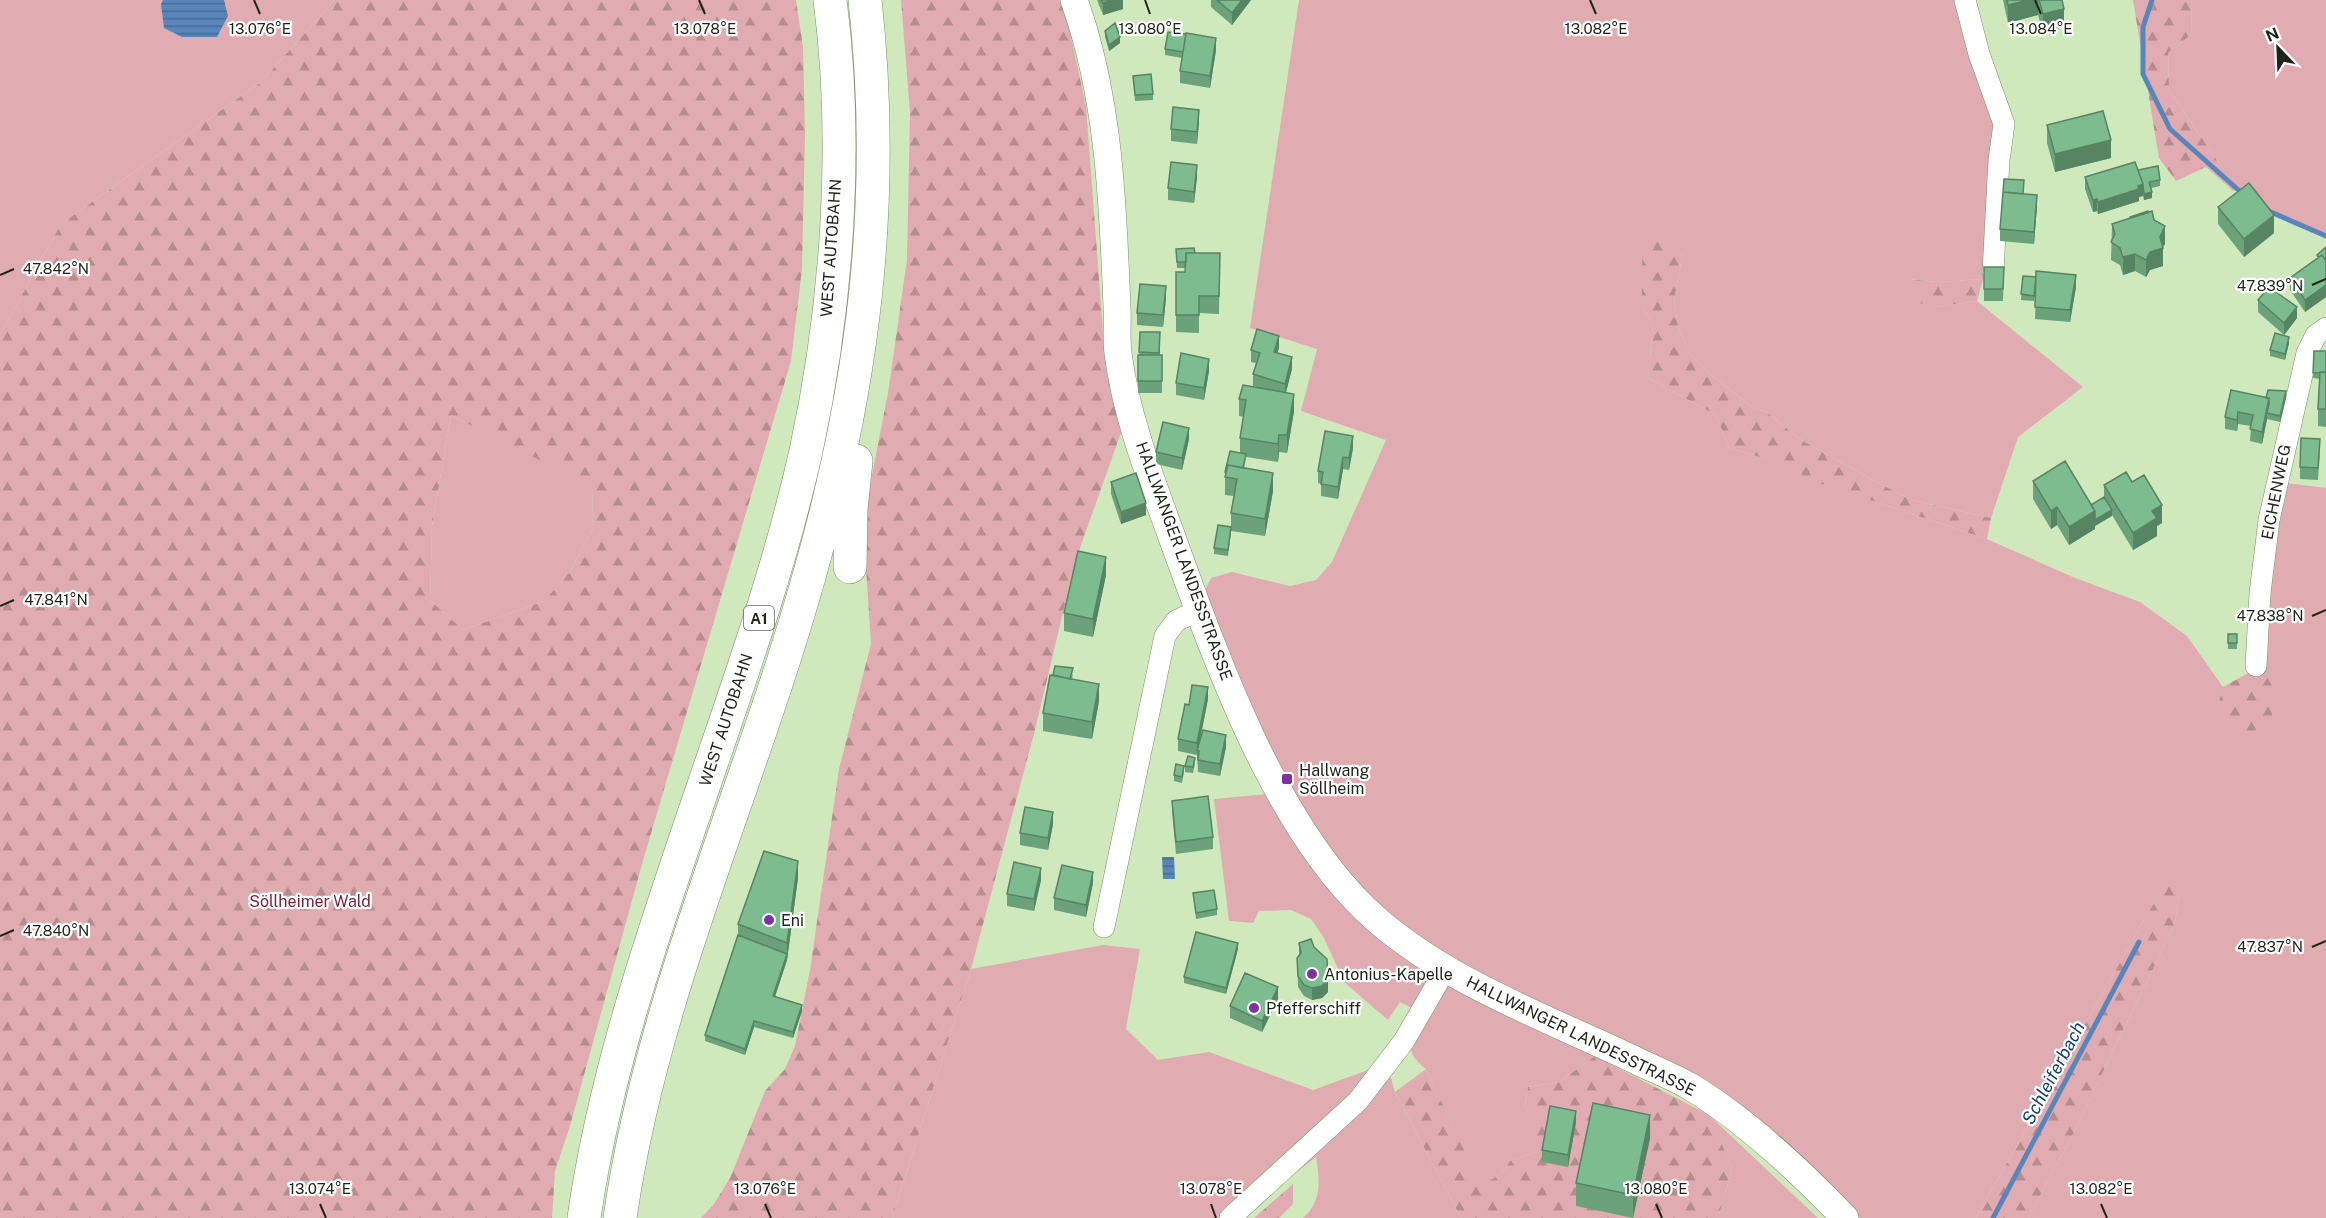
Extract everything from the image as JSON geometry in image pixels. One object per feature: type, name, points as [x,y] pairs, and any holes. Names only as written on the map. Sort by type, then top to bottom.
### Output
[{"type":"highway","name":"WEST AUTOBAHN","points":[[584,1218],[600,1125],[631,1006],[754,635],[806,450],[823,347],[835,247],[839,103],[830,0]]},
{"type":"highway","name":"WEST AUTOBAHN","points":[[620,1218],[633,1142],[670,997],[810,573],[848,422],[863,329],[874,187],[872,73],[865,0]]},
{"type":"highway","points":[[848,422],[858,453],[852,493],[850,567]]},
{"type":"street","name":"HALLWANGER LANDESSTRASSE","points":[[1074,0],[1094,64],[1102,109],[1118,350],[1123,386],[1151,479],[1198,610],[1270,772],[1313,848],[1367,911],[1445,970],[1691,1087],[1762,1140],[1845,1218]]},
{"type":"street","points":[[1965,0],[1979,54],[2004,124],[1993,272]]},
{"type":"street","name":"EICHENWEG","points":[[2256,666],[2260,593],[2269,520],[2307,353],[2316,335],[2326,328]]},
{"type":"street","points":[[1104,927],[1165,636],[1176,621],[1198,610]]},
{"type":"street","points":[[1230,1218],[1358,1101],[1404,1041],[1445,970]]},
{"type":"green space","points":[[0,0],[335,0],[261,82],[61,224],[0,335]]},
{"type":"green space","name":"Söllheimer Wald","points":[[335,0],[796,0],[803,47],[805,133],[802,269],[791,361],[644,857],[570,1126],[555,1171],[552,1218],[0,1218],[0,335],[61,224],[261,82]],"holes":[[[451,415],[592,487],[593,529],[569,573],[544,601],[463,630],[430,600],[432,526]]]},
{"type":"green space","points":[[901,0],[1063,0],[1086,106],[1104,345],[1123,427],[1075,562],[1035,730],[971,969],[892,1218],[701,1218],[714,1204],[730,1178],[765,1091],[785,1069],[795,1046],[810,970],[839,769],[871,644],[866,569],[868,495],[888,393],[907,259],[910,113]]},
{"type":"green space","points":[[1299,0],[1957,0],[1996,115],[1983,279],[1936,282],[1911,279],[1936,307],[1977,301],[2083,387],[2018,437],[1991,518],[1912,500],[1874,481],[1798,438],[1767,412],[1753,408],[1708,372],[1687,350],[1678,325],[1674,300],[1683,253],[1643,309],[1653,324],[1648,378],[1716,415],[1729,448],[1763,458],[1882,504],[1987,539],[2075,578],[2140,602],[2187,636],[2223,687],[2218,704],[2261,666],[2263,594],[2286,483],[2326,488],[2326,1218],[2028,1218],[2070,1140],[2175,923],[2179,895],[2145,918],[1976,1218],[1857,1218],[1780,1141],[1595,1056],[1559,1082],[1528,1087],[1525,1106],[1539,1129],[1533,1153],[1510,1161],[1502,1173],[1481,1187],[1426,1069],[1413,1056],[1410,1049],[1412,1008],[1400,1002],[1388,1020],[1344,982],[1324,938],[1311,919],[1291,910],[1259,911],[1253,923],[1229,921],[1214,799],[1289,792],[1247,703],[1205,590],[1211,578],[1232,572],[1290,586],[1316,580],[1332,562],[1386,440],[1301,411],[1317,349],[1250,328]]},
{"type":"green space","points":[[2133,0],[2191,0],[2192,34],[2168,53],[2169,90],[2236,188],[2233,191],[2206,167],[2176,181],[2159,158]]},
{"type":"green space","points":[[2191,0],[2326,0],[2326,234],[2280,215],[2236,188],[2169,90],[2168,53],[2192,34]]},
{"type":"green space","points":[[1654,234],[1669,235],[1683,253],[1674,300],[1678,325],[1687,350],[1708,372],[1753,408],[1767,412],[1798,438],[1874,481],[1912,500],[1991,518],[1987,539],[1822,484],[1763,458],[1729,448],[1716,415],[1648,378],[1653,324],[1643,309],[1641,277],[1643,250]]},
{"type":"green space","points":[[1911,279],[1936,282],[1983,279],[1977,301],[1936,307],[1912,301],[1907,287]]},
{"type":"green space","points":[[451,415],[592,486],[593,529],[569,573],[544,601],[463,630],[430,600],[432,526]]},
{"type":"green space","points":[[2261,666],[2278,697],[2271,719],[2253,733],[2232,728],[2218,704],[2223,687]]},
{"type":"green space","points":[[2170,886],[2179,895],[2175,923],[2070,1140],[2028,1218],[1976,1218],[2145,918],[2160,894]]},
{"type":"green space","points":[[1103,945],[1140,949],[1126,1029],[1158,1060],[1209,1052],[1313,1090],[1368,1070],[1391,1078],[1395,1092],[1461,1218],[1303,1218],[1317,1198],[1319,1182],[1316,1157],[1284,1182],[1245,1218],[892,1218],[971,969]]},
{"type":"green space","points":[[1595,1056],[1711,1116],[1732,1170],[1718,1218],[1461,1218],[1395,1092],[1426,1069],[1481,1186],[1502,1173],[1510,1161],[1533,1153],[1538,1129],[1525,1106],[1528,1087],[1559,1082]]},
{"type":"green space","points":[[1711,1117],[1818,1218],[1718,1218],[1732,1170]]},
{"type":"green space","points":[[1293,1184],[1293,1204],[1279,1218],[1254,1218]]},
{"type":"water","points":[[163,0],[224,0],[228,16],[217,37],[182,37],[164,28],[161,4]]},
{"type":"water","points":[[1162,857],[1174,857],[1175,879],[1163,879]]},
{"type":"building","points":[[1217,0],[1242,0],[1232,13]]},
{"type":"building","points":[[2007,0],[2029,0],[2008,5]]},
{"type":"building","points":[[2039,0],[2062,0],[2064,9],[2043,14]]},
{"type":"building","points":[[1115,23],[1120,37],[1109,45],[1105,31]]},
{"type":"building","points":[[1168,32],[1186,34],[1183,52],[1165,49]]},
{"type":"building","points":[[1186,33],[1216,38],[1210,76],[1180,71]]},
{"type":"building","points":[[1151,74],[1153,94],[1135,95],[1133,76]]},
{"type":"building","points":[[1173,107],[1199,110],[1197,132],[1171,129]]},
{"type":"building","points":[[2103,111],[2111,140],[2055,154],[2047,125]]},
{"type":"building","points":[[1171,162],[1197,165],[1194,192],[1168,188]]},
{"type":"building","points":[[2135,162],[2143,184],[2138,186],[2139,189],[2098,202],[2097,199],[2093,200],[2085,177]]},
{"type":"building","points":[[2158,166],[2160,180],[2149,182],[2152,192],[2144,194],[2138,170]]},
{"type":"building","points":[[2004,179],[2024,180],[2023,194],[2003,192]]},
{"type":"building","points":[[2249,183],[2274,215],[2244,239],[2218,207]]},
{"type":"building","points":[[2003,192],[2037,195],[2034,232],[2000,229]]},
{"type":"building","points":[[2148,211],[2148,213],[2130,218],[2130,217]]},
{"type":"building","points":[[2152,211],[2154,220],[2165,226],[2160,237],[2163,248],[2150,252],[2146,260],[2135,254],[2123,257],[2120,248],[2111,242],[2115,234],[2112,224]]},
{"type":"building","points":[[2326,247],[2326,261],[2322,255],[2319,257],[2317,255]]},
{"type":"building","points":[[1194,248],[1195,253],[1186,253],[1186,262],[1177,262],[1176,249]]},
{"type":"building","points":[[1186,253],[1220,253],[1219,296],[1199,296],[1199,315],[1176,315],[1176,272],[1185,272]]},
{"type":"building","points":[[2322,255],[2326,261],[2326,285],[2305,300],[2290,278]]},
{"type":"building","points":[[1984,267],[2004,267],[2003,289],[1984,289]]},
{"type":"building","points":[[2036,271],[2076,275],[2070,310],[2035,307]]},
{"type":"building","points":[[2023,276],[2036,277],[2034,296],[2021,294]]},
{"type":"building","points":[[1140,284],[1166,286],[1163,315],[1137,313]]},
{"type":"building","points":[[2269,287],[2297,307],[2284,323],[2258,300]]},
{"type":"building","points":[[1257,329],[1279,336],[1274,352],[1292,357],[1285,384],[1253,374],[1260,353],[1251,350]]},
{"type":"building","points":[[1140,332],[1160,332],[1159,353],[1139,352]]},
{"type":"building","points":[[2275,333],[2289,337],[2285,354],[2270,350]]},
{"type":"building","points":[[2314,351],[2326,351],[2326,372],[2313,373]]},
{"type":"building","points":[[1181,353],[1209,359],[1204,388],[1176,383]]},
{"type":"building","points":[[1138,355],[1162,355],[1162,381],[1138,381]]},
{"type":"building","points":[[2320,372],[2326,372],[2326,409],[2318,409]]},
{"type":"building","points":[[1243,385],[1294,394],[1287,435],[1279,435],[1278,444],[1240,438],[1246,400],[1239,399]]},
{"type":"building","points":[[2231,390],[2269,398],[2262,432],[2250,429],[2253,415],[2238,412],[2237,420],[2225,417]]},
{"type":"building","points":[[2268,390],[2286,391],[2280,416],[2267,413]]},
{"type":"building","points":[[1163,422],[1189,428],[1182,458],[1156,452]]},
{"type":"building","points":[[1325,431],[1353,436],[1349,458],[1343,457],[1338,487],[1321,484],[1323,472],[1318,471]]},
{"type":"building","points":[[2301,438],[2320,439],[2318,468],[2300,467]]},
{"type":"building","points":[[1230,451],[1246,454],[1243,468],[1228,465],[1225,472]]},
{"type":"building","points":[[2065,461],[2095,511],[2069,527],[2057,507],[2051,511],[2033,481]]},
{"type":"building","points":[[1228,465],[1273,473],[1265,519],[1231,513],[1237,479],[1225,477]]},
{"type":"building","points":[[2126,472],[2132,482],[2144,475],[2162,505],[2152,511],[2157,518],[2133,533],[2104,485]]},
{"type":"building","points":[[1136,473],[1146,503],[1121,512],[1111,482]]},
{"type":"building","points":[[2104,497],[2112,510],[2095,520],[2095,511],[2091,505]]},
{"type":"building","points":[[1218,525],[1231,527],[1228,550],[1214,548]]},
{"type":"building","points":[[1078,551],[1106,557],[1093,619],[1064,613]]},
{"type":"building","points":[[2228,634],[2237,634],[2237,643],[2228,643]]},
{"type":"building","points":[[1055,666],[1073,668],[1070,679],[1053,675]]},
{"type":"building","points":[[1050,675],[1099,684],[1092,722],[1043,713]]},
{"type":"building","points":[[1192,685],[1208,687],[1197,743],[1178,739],[1185,704],[1189,705]]},
{"type":"building","points":[[1203,730],[1226,735],[1220,764],[1198,760],[1199,751],[1197,750]]},
{"type":"building","points":[[1188,756],[1195,758],[1193,767],[1185,766]]},
{"type":"building","points":[[1176,764],[1184,766],[1182,777],[1174,775]]},
{"type":"building","points":[[1208,796],[1213,837],[1176,842],[1172,801]]},
{"type":"building","points":[[1025,807],[1053,812],[1048,838],[1020,833]]},
{"type":"building","points":[[764,851],[798,861],[787,943],[738,924]]},
{"type":"building","points":[[1014,862],[1041,868],[1034,899],[1007,894]]},
{"type":"building","points":[[1062,865],[1093,872],[1086,905],[1054,898]]},
{"type":"building","points":[[1214,890],[1217,909],[1196,913],[1193,893]]},
{"type":"building","points":[[1196,932],[1238,943],[1226,988],[1184,977]]},
{"type":"building","points":[[738,935],[787,954],[773,996],[802,1005],[793,1032],[754,1021],[745,1049],[705,1035]]},
{"type":"building","name":"Antonius-Kapelle","points":[[1311,939],[1314,947],[1327,959],[1328,980],[1322,986],[1312,988],[1304,985],[1298,976],[1297,958],[1301,953],[1299,943]]},
{"type":"building","name":"Pfefferschiff","points":[[1245,973],[1278,987],[1262,1021],[1230,1006]]},
{"type":"building","points":[[1593,1103],[1650,1115],[1633,1195],[1576,1183]]},
{"type":"building","points":[[1550,1106],[1576,1111],[1568,1155],[1542,1150]]},
{"type":"waterway","points":[[2152,0],[2143,27],[2143,74],[2170,129],[2244,195]]},
{"type":"waterway","points":[[2266,210],[2326,236]]},
{"type":"waterway","name":"Schleiferbach","points":[[1993,1218],[2139,942]]},
{"type":"place","name":"Hallwang Söllheim","points":[[1287,779]]},
{"type":"place","name":"Eni","points":[[769,920]]},
{"type":"place","name":"Antonius-Kapelle","points":[[1312,974]]},
{"type":"place","name":"Pfefferschiff","points":[[1254,1008]]}]
